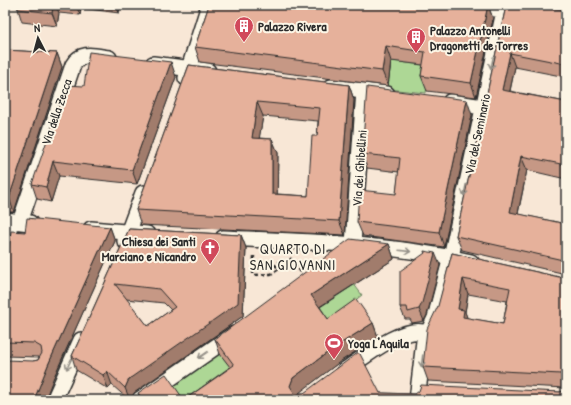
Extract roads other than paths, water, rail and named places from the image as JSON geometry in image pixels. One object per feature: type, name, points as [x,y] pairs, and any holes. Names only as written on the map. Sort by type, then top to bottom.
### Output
[{"type":"street","points":[[182,89],[209,5]]},
{"type":"street","points":[[462,5],[504,11],[527,12]]},
{"type":"street","name":"Via del Seminario","points":[[421,393],[424,341],[435,318],[451,257],[504,11]]},
{"type":"street","name":"Via della Zecca","points":[[5,266],[12,221],[77,58],[83,56],[124,60],[221,73]]},
{"type":"street","points":[[317,85],[404,96]]},
{"type":"street","name":"Via dei Ghibellini","points":[[353,244],[364,91]]},
{"type":"street","points":[[435,100],[483,107]]},
{"type":"street","points":[[120,252],[147,182]]},
{"type":"street","points":[[12,221],[43,224]]},
{"type":"street","points":[[80,228],[128,233],[160,234]]},
{"type":"street","points":[[206,237],[353,244],[451,257],[482,264]]},
{"type":"street","points":[[336,257],[353,244]]},
{"type":"street","points":[[54,400],[88,325]]},
{"type":"street","points":[[139,400],[246,325]]},
{"type":"street","points":[[335,378],[387,342],[413,332],[428,333]]},
{"type":"place","name":"Palazzo Rivera","points":[[244,43]]},
{"type":"place","name":"Palazzo Antonelli Dragonetti de Torres","points":[[416,54]]},
{"type":"place","name":"Chiesa dei Santi Marciano e Nicandro","points":[[210,265]]},
{"type":"place","name":"Yoga L'Aquila","points":[[334,360]]},
{"type":"district","name":"QUARTO DI SAN GIOVANNI","points":[[293,258]]}]
